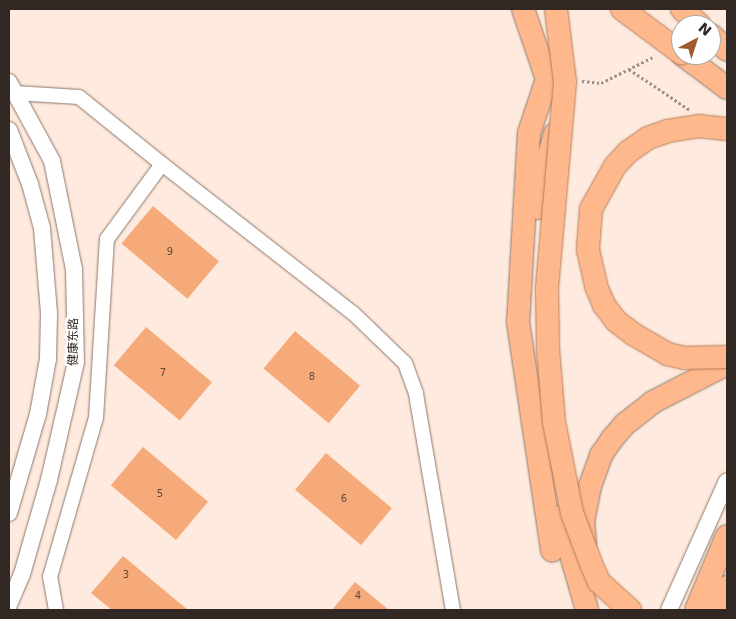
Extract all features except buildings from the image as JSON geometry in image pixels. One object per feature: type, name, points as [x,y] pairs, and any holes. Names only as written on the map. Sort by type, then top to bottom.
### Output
[{"type":"highway","points":[[523,9],[547,79],[529,133],[518,322],[552,550]]},
{"type":"highway","points":[[556,9],[563,50],[563,105],[547,288],[548,349],[560,458],[572,513],[599,582],[630,610]]},
{"type":"highway","points":[[622,9],[671,51]]},
{"type":"highway","points":[[692,65],[727,88]]},
{"type":"highway","points":[[563,105],[541,183],[531,344],[542,450],[587,610]]},
{"type":"highway","points":[[727,128],[699,126],[668,131],[648,138],[628,152],[614,166],[591,209],[588,250],[596,286],[604,305],[616,321],[633,334],[675,356],[703,359],[727,357]]},
{"type":"highway","points":[[586,548],[585,507],[595,470],[612,439],[625,424],[653,402],[727,364]]},
{"type":"highway","points":[[696,610],[727,536]]},
{"type":"highway","points":[[717,610],[727,587]]},
{"type":"street","points":[[12,88],[79,97],[353,313],[405,363],[416,394],[453,610]]},
{"type":"street","name":"健康东路","points":[[9,605],[22,574],[49,480],[76,362],[74,269],[52,161],[12,88]]},
{"type":"street","name":"健康东路","points":[[9,130],[30,184],[42,228],[49,314],[48,360],[38,414],[9,513]]},
{"type":"street","points":[[56,610],[50,577],[96,418],[108,239],[162,164]]},
{"type":"street","points":[[669,610],[727,481]]},
{"type":"path","points":[[574,81],[602,83],[629,69],[671,55]]},
{"type":"path","points":[[629,69],[695,114]]}]
